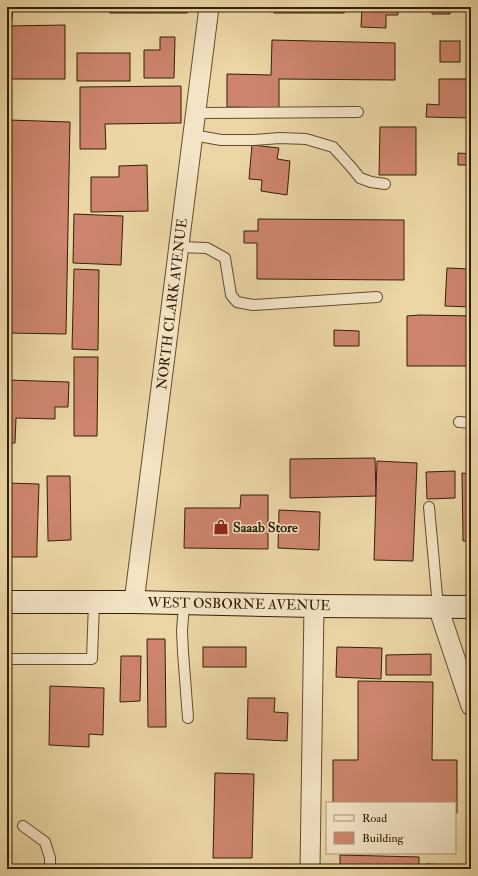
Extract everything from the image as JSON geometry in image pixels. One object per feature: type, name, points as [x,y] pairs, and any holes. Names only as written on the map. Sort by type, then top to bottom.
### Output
[{"type":"street","name":"NORTH CLARK AVENUE","points":[[134,602],[209,7]]},
{"type":"street","name":"WEST OSBORNE AVENUE","points":[[7,602],[134,602],[314,606],[471,607]]},
{"type":"street","points":[[310,869],[314,606]]},
{"type":"street","points":[[438,607],[471,706]]},
{"type":"lane","points":[[7,7],[7,17]]},
{"type":"lane","points":[[196,113],[358,112]]},
{"type":"lane","points":[[193,135],[221,140],[280,138],[306,139],[333,147],[360,178],[371,182],[385,184]]},
{"type":"lane","points":[[179,247],[206,248],[225,258],[231,295],[237,302],[253,305],[377,297]]},
{"type":"lane","points":[[460,422],[471,423]]},
{"type":"lane","points":[[429,507],[438,607]]},
{"type":"lane","points":[[7,659],[92,659],[94,602]]},
{"type":"lane","points":[[184,603],[182,631],[188,718]]},
{"type":"lane","points":[[23,826],[45,842],[50,858],[50,869]]},
{"type":"building","points":[[110,7],[187,7],[187,13],[110,13]]},
{"type":"building","points":[[274,7],[344,7],[344,13],[274,13]]},
{"type":"building","points":[[362,7],[398,7],[398,15],[386,15],[386,28],[361,27]]},
{"type":"building","points":[[432,7],[449,7],[450,14],[432,14]]},
{"type":"building","points":[[65,25],[65,79],[7,79],[7,26]]},
{"type":"building","points":[[160,37],[175,37],[174,78],[144,78],[144,50],[160,50]]},
{"type":"building","points":[[272,40],[395,43],[395,80],[279,79],[279,108],[227,107],[227,74],[271,75]]},
{"type":"building","points":[[440,41],[460,41],[460,62],[440,62]]},
{"type":"building","points":[[77,53],[130,53],[130,81],[77,81]]},
{"type":"building","points":[[439,79],[471,79],[471,118],[426,117],[427,104],[439,105]]},
{"type":"building","points":[[181,86],[181,123],[105,124],[106,149],[80,149],[80,87]]},
{"type":"building","points":[[8,120],[70,122],[66,334],[7,333]]},
{"type":"building","points":[[380,127],[416,127],[416,175],[379,175]]},
{"type":"building","points":[[252,145],[279,148],[277,159],[290,161],[287,195],[261,191],[262,180],[249,179]]},
{"type":"building","points":[[458,153],[471,154],[471,165],[458,165]]},
{"type":"building","points":[[147,165],[148,211],[91,212],[91,177],[119,177],[119,166]]},
{"type":"building","points":[[74,214],[123,216],[121,265],[73,263]]},
{"type":"building","points":[[258,219],[404,220],[404,280],[257,279],[257,243],[244,243],[244,231],[258,231]]},
{"type":"building","points":[[447,268],[471,269],[471,307],[445,306]]},
{"type":"building","points":[[74,269],[99,270],[98,350],[72,349]]},
{"type":"building","points":[[407,316],[471,316],[471,366],[407,366]]},
{"type":"building","points":[[334,330],[359,331],[359,346],[334,346]]},
{"type":"building","points":[[74,357],[98,357],[97,436],[74,436]]},
{"type":"building","points":[[7,380],[69,382],[68,407],[55,407],[55,419],[16,418],[15,443],[7,443]]},
{"type":"building","points":[[375,458],[376,496],[290,498],[290,459]]},
{"type":"building","points":[[377,461],[417,463],[413,561],[374,560]]},
{"type":"building","points":[[455,471],[455,498],[427,499],[426,472]]},
{"type":"building","points":[[462,473],[471,474],[471,541],[463,541]]},
{"type":"building","points":[[47,476],[70,476],[71,540],[48,541]]},
{"type":"building","points":[[7,483],[39,484],[37,557],[7,557]]},
{"type":"building","points":[[241,495],[268,495],[268,549],[184,548],[185,508],[240,508]]},
{"type":"building","points":[[279,510],[320,512],[319,550],[278,548]]},
{"type":"building","points":[[147,639],[165,639],[166,727],[148,727]]},
{"type":"building","points":[[203,647],[246,647],[246,667],[203,667]]},
{"type":"building","points":[[337,647],[382,648],[381,679],[336,677]]},
{"type":"building","points":[[431,654],[431,675],[386,675],[386,655]]},
{"type":"building","points":[[121,656],[141,656],[140,701],[120,702]]},
{"type":"building","points":[[358,681],[433,682],[432,760],[457,760],[457,813],[456,802],[333,802],[333,760],[358,760]]},
{"type":"building","points":[[50,686],[104,688],[103,735],[89,734],[89,747],[49,745]]},
{"type":"building","points":[[248,698],[275,698],[274,712],[288,713],[287,741],[247,739]]},
{"type":"building","points":[[215,773],[254,774],[252,858],[213,858]]},
{"type":"building","points":[[340,855],[419,857],[419,869],[340,869]]},
{"type":"building","points":[[426,864],[458,865],[458,869],[426,869]]},
{"type":"place","name":"Saaab Store","points":[[221,527]]}]
